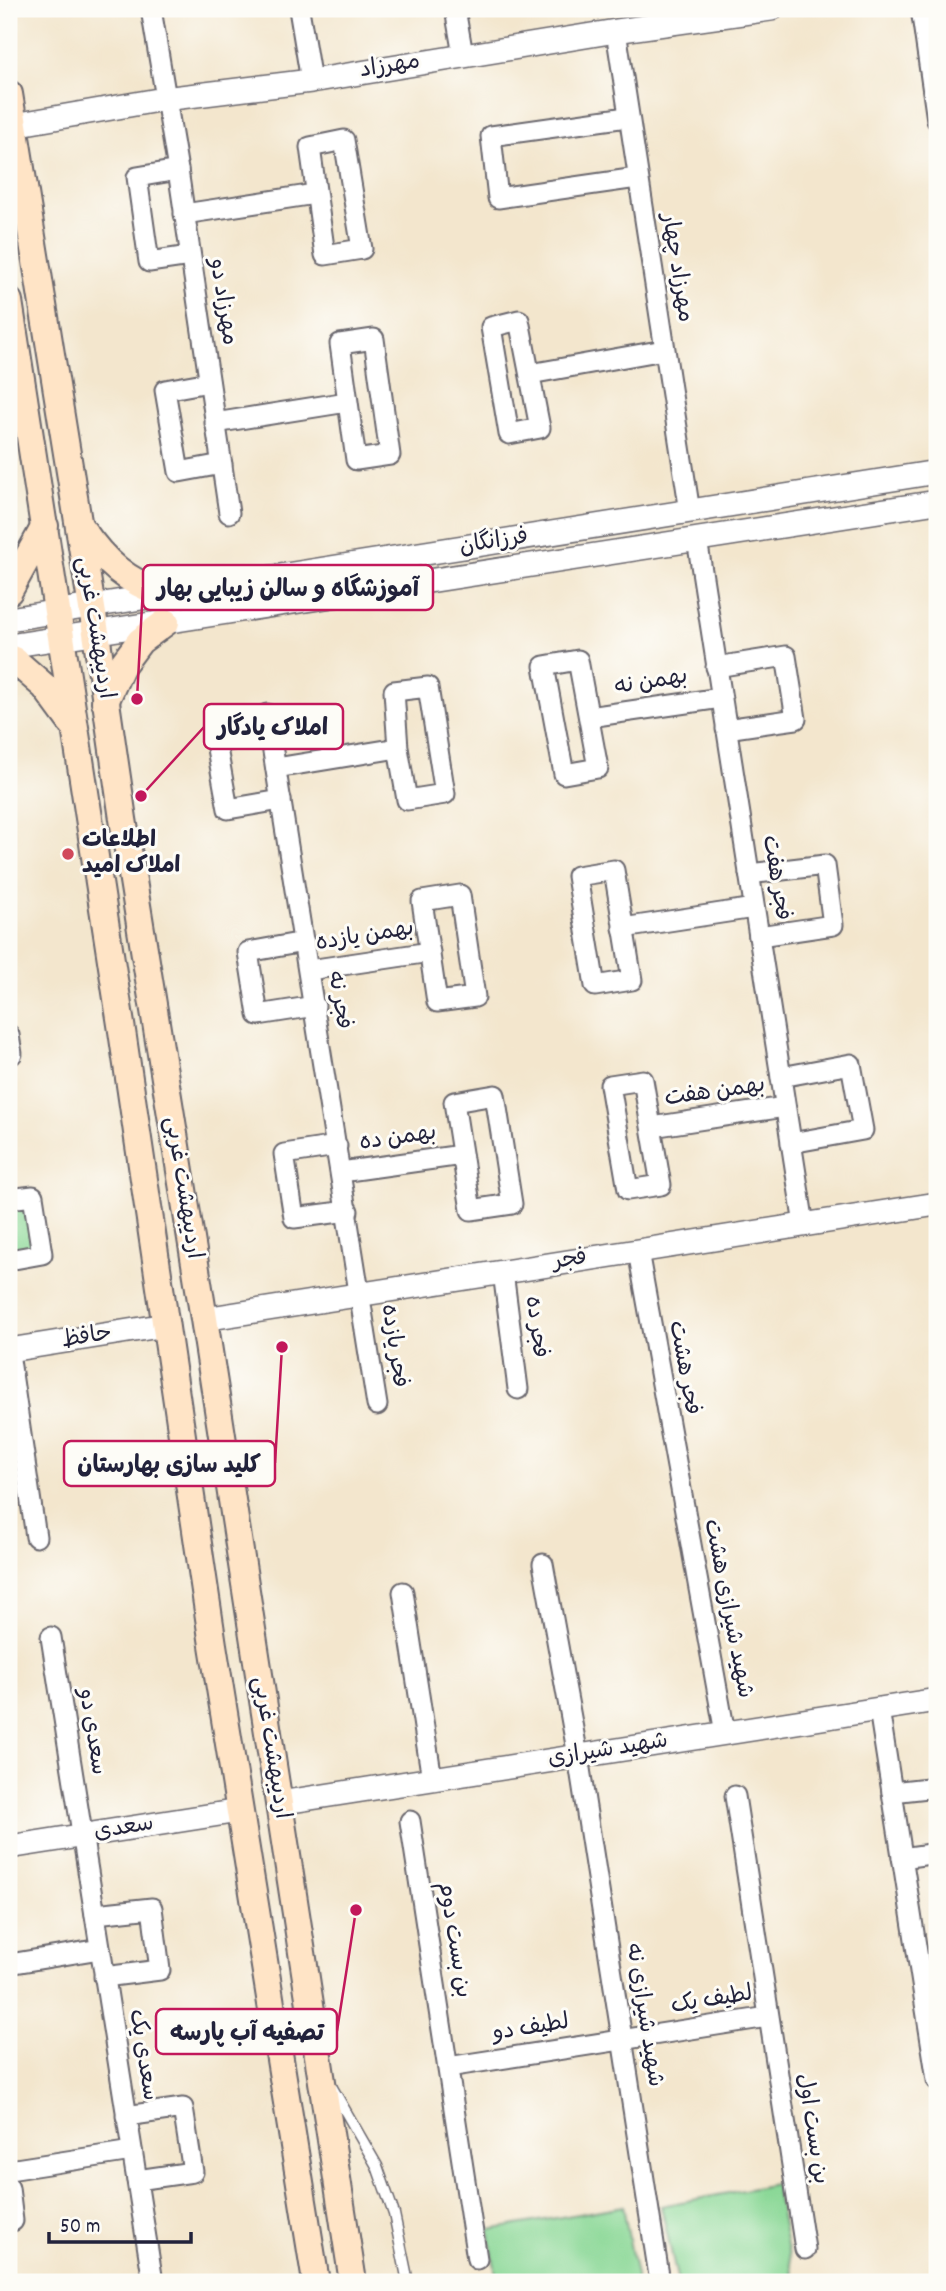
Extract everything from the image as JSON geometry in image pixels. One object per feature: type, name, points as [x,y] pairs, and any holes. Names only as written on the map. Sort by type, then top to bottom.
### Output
[{"type":"main road","name":"اردیبهشت غربی","points":[[9,94],[92,606],[353,2282]]},
{"type":"main road","name":"اردیبهشت غربی","points":[[9,301],[239,1811],[316,2282]]},
{"type":"main road","points":[[78,523],[95,549],[118,571],[138,585],[165,595]]},
{"type":"main road","points":[[9,591],[45,526]]},
{"type":"main road","points":[[105,702],[122,665],[140,641],[166,622]]},
{"type":"main road","points":[[9,658],[15,660],[45,687],[74,727]]},
{"type":"street","name":"مهرزاد دو","points":[[151,9],[229,513]]},
{"type":"street","points":[[299,9],[311,80]]},
{"type":"street","points":[[455,9],[463,55]]},
{"type":"street","name":"مهرزاد","points":[[14,125],[164,99],[311,80],[768,9]]},
{"type":"street","points":[[921,9],[934,69],[937,115]]},
{"type":"street","name":"مهرزاد چهار","points":[[616,31],[627,117],[690,512]]},
{"type":"street","points":[[627,117],[491,136],[498,198],[637,178]]},
{"type":"street","points":[[344,140],[362,249],[325,255],[315,194],[310,147],[344,140]]},
{"type":"street","points":[[178,170],[137,177],[149,262],[190,256]]},
{"type":"street","points":[[184,214],[315,194]]},
{"type":"street","points":[[519,320],[530,374],[540,428],[509,434],[491,327],[519,320]]},
{"type":"street","points":[[373,339],[390,455],[356,460],[348,402],[340,344],[373,339]]},
{"type":"street","points":[[530,374],[664,350]]},
{"type":"street","points":[[209,382],[165,390],[179,472],[222,464]]},
{"type":"street","points":[[215,423],[348,402]]},
{"type":"street","name":"فرزانگان","points":[[9,619],[937,472]]},
{"type":"street","name":"فرزانگان","points":[[9,646],[937,502]]},
{"type":"street","name":"فجر هفت","points":[[697,539],[804,1225]]},
{"type":"street","points":[[716,667],[786,656],[796,719],[726,729]]},
{"type":"street","points":[[578,660],[589,717],[598,768],[564,774],[544,666],[578,660]]},
{"type":"street","points":[[428,687],[445,794],[407,800],[398,748],[394,691],[428,687]]},
{"type":"street","name":"بهمن نه","points":[[589,717],[721,698]]},
{"type":"street","name":"فجر نه","points":[[281,800],[228,809],[216,743],[269,724],[361,1294]]},
{"type":"street","points":[[276,768],[398,748]]},
{"type":"street","points":[[749,874],[825,865],[833,925],[759,936]]},
{"type":"street","points":[[614,870],[624,928],[632,980],[595,986],[578,876],[614,870]]},
{"type":"street","points":[[460,895],[475,997],[437,1002],[430,952],[422,901],[460,895]]},
{"type":"street","points":[[624,928],[754,908]]},
{"type":"street","points":[[304,942],[248,952],[258,1015],[314,1006]]},
{"type":"street","name":"بهمن یازده","points":[[309,971],[430,952]]},
{"type":"street","points":[[9,1035],[12,1055],[9,1055]]},
{"type":"street","points":[[781,1077],[851,1064],[863,1130],[791,1143]]},
{"type":"street","points":[[643,1080],[652,1127],[661,1185],[628,1190],[610,1085],[643,1080]]},
{"type":"street","points":[[495,1095],[512,1204],[471,1210],[462,1155],[454,1101],[495,1095]]},
{"type":"street","name":"بهمن هفت","points":[[652,1127],[785,1107]]},
{"type":"street","points":[[337,1146],[284,1154],[294,1218],[348,1211]]},
{"type":"street","name":"بهمن ده","points":[[341,1172],[462,1155]]},
{"type":"street","points":[[9,1199],[33,1196],[42,1254],[9,1259]]},
{"type":"street","name":"فجر","points":[[204,1319],[937,1204]]},
{"type":"street","name":"فجر هشت","points":[[638,1251],[680,1493]]},
{"type":"street","name":"فجر ده","points":[[503,1272],[518,1389]]},
{"type":"street","name":"فجر یازده","points":[[361,1294],[377,1405]]},
{"type":"street","name":"حافظ","points":[[9,1352],[166,1325]]},
{"type":"street","points":[[9,1352],[37,1537]]},
{"type":"street","name":"شهید شیرازی هشت","points":[[680,1493],[725,1733]]},
{"type":"street","name":"شهید شیرازی نه","points":[[543,1564],[578,1756],[660,2282]]},
{"type":"street","points":[[403,1592],[432,1779]]},
{"type":"street","name":"سعدی دو","points":[[51,1637],[82,1836]]},
{"type":"street","name":"شهید شیرازی","points":[[279,1803],[937,1700]]},
{"type":"street","points":[[879,1709],[902,1858],[931,1999],[937,2080]]},
{"type":"street","points":[[892,1792],[937,1787]]},
{"type":"street","points":[[735,1796],[768,2017]]},
{"type":"street","name":"سعدی","points":[[9,1847],[239,1811]]},
{"type":"street","name":"بن بست دوم","points":[[410,1821],[448,2067]]},
{"type":"street","name":"سعدی یک","points":[[82,1836],[153,2282]]},
{"type":"street","points":[[902,1858],[937,1853]]},
{"type":"street","points":[[94,1914],[152,1908],[160,1970],[104,1978]]},
{"type":"street","points":[[9,1964],[100,1949]]},
{"type":"street","name":"لطیف یک","points":[[622,2040],[768,2017]]},
{"type":"street","name":"بن بست اول","points":[[768,2017],[805,2249]]},
{"type":"street","name":"لطیف دو","points":[[448,2067],[622,2040]]},
{"type":"street","points":[[448,2067],[477,2259]]},
{"type":"street","points":[[126,2116],[184,2108],[193,2172],[137,2180]]},
{"type":"street","points":[[9,2170],[132,2151]]},
{"type":"street","points":[[9,2188],[13,2221],[9,2221]]},
{"type":"lane","points":[[319,2066],[377,2166],[394,2214],[408,2282]]},
{"type":"green space","points":[[29,1202],[36,1249],[9,1253],[9,1205]]},
{"type":"green space","points":[[775,2184],[794,2282],[678,2282],[661,2206]]},
{"type":"green space","points":[[623,2206],[637,2282],[497,2282],[489,2230]]},
{"type":"place","name":"آموزشگاه و سالن زیبایی بهار","points":[[137,699]]},
{"type":"place","name":"املاک یادگار","points":[[141,796]]},
{"type":"place","name":"اطلاعات املاک امید","points":[[68,854]]},
{"type":"place","name":"کلید سازی بهارستان","points":[[282,1347]]},
{"type":"place","name":"تصفیه آب پارسه","points":[[356,1910]]}]
